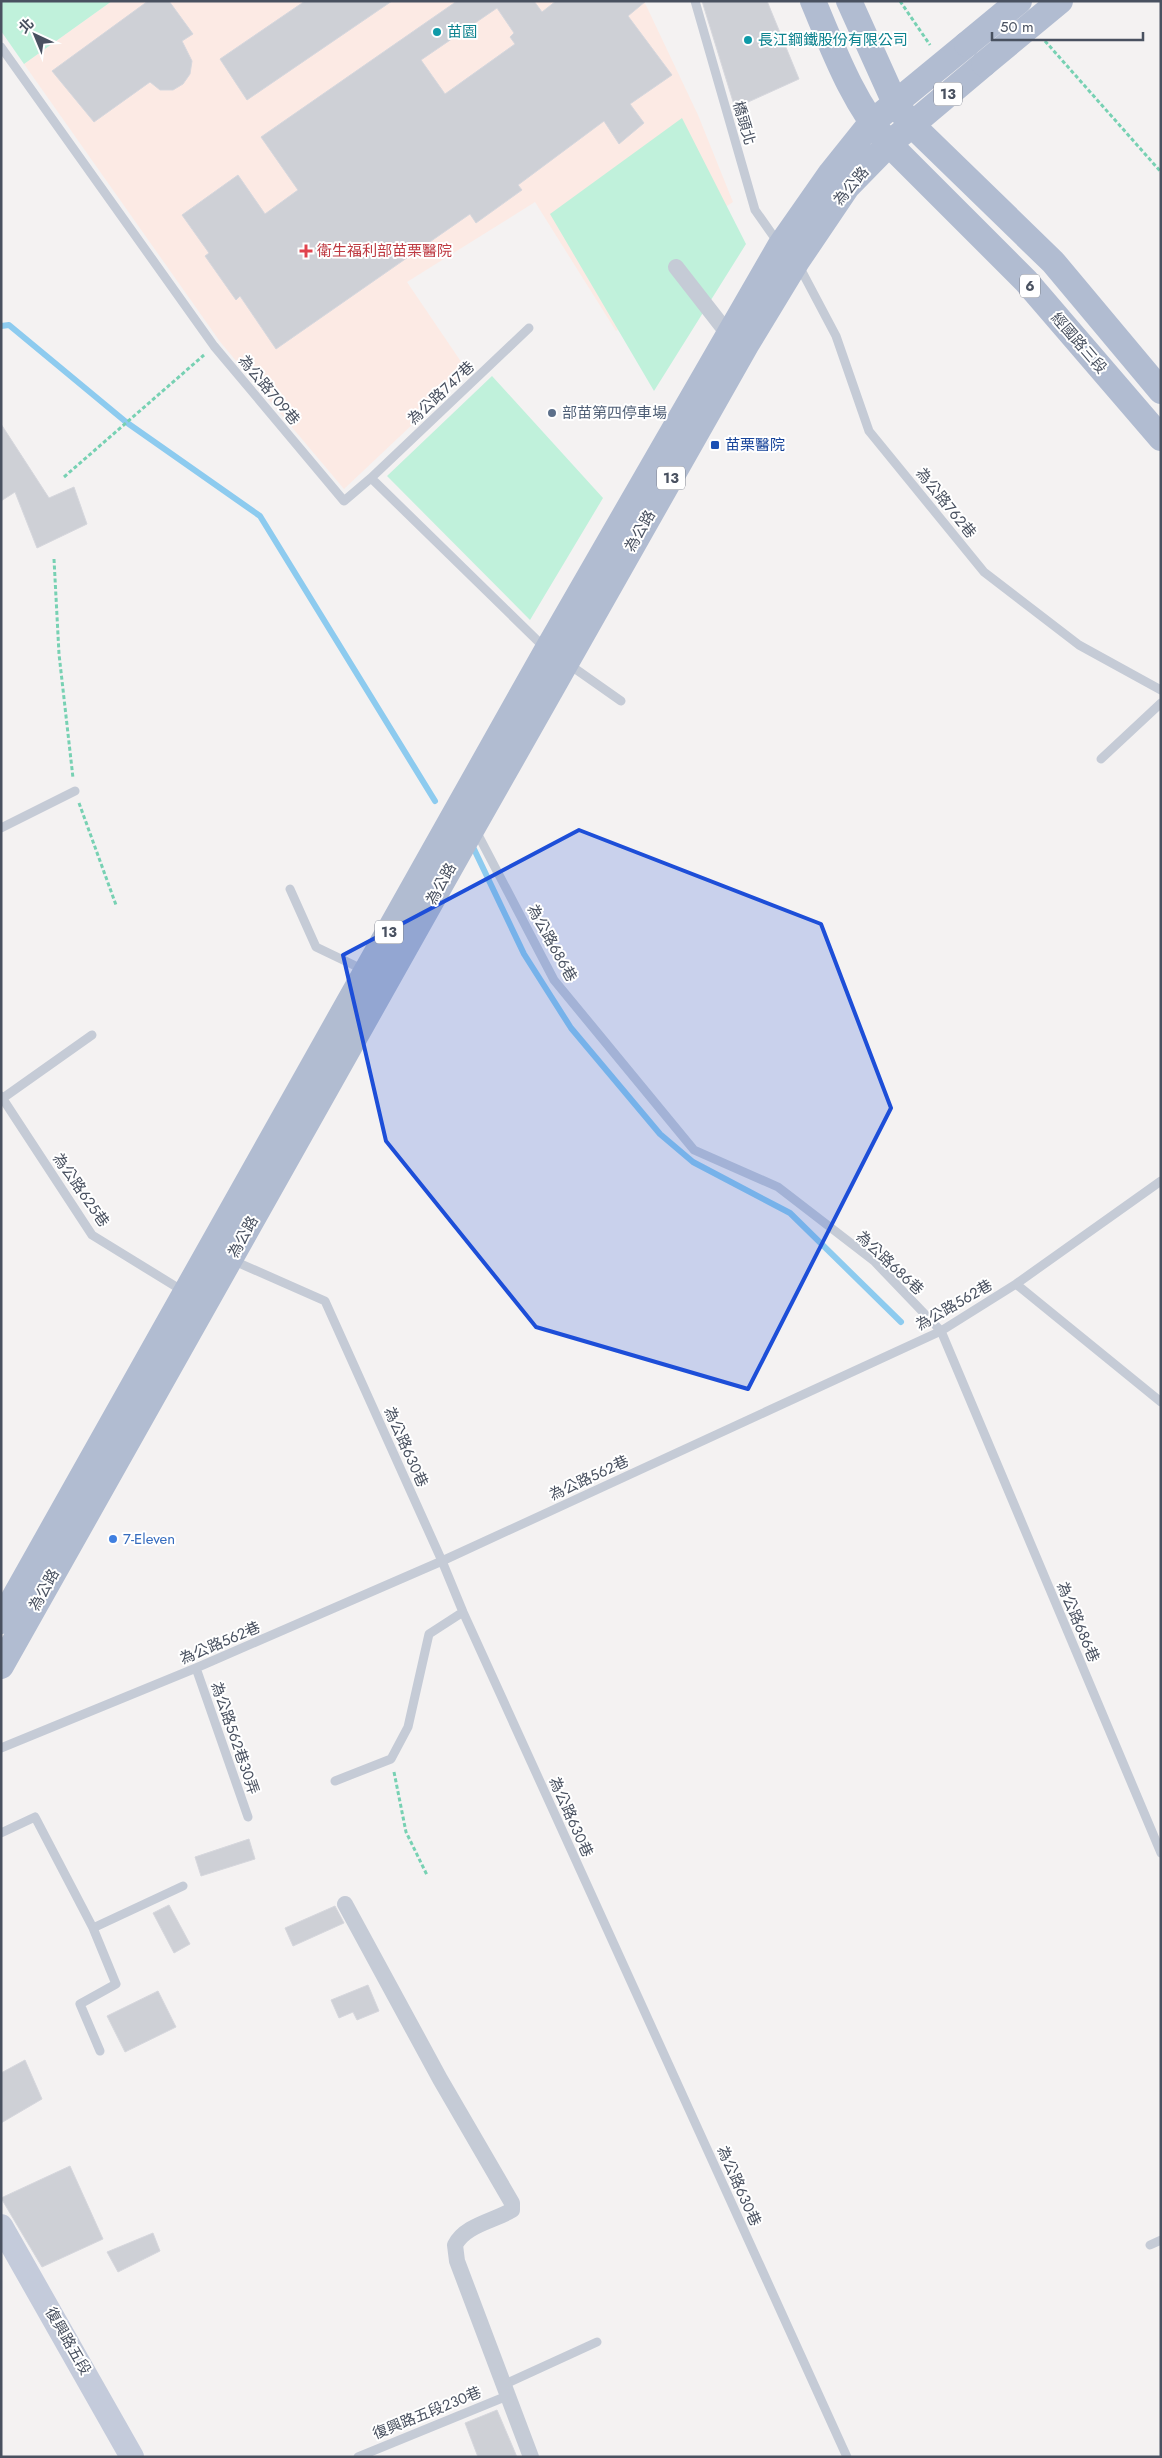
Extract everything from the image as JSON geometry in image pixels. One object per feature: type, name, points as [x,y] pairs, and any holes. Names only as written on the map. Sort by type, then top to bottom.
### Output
[{"type":"main road","name":"6","points":[[813,1],[844,72],[870,123],[889,144]]},
{"type":"main road","name":"6","points":[[849,1],[894,103],[911,124]]},
{"type":"main road","name":"13","points":[[894,103],[1019,1]]},
{"type":"main road","name":"13","points":[[911,124],[1060,1]]},
{"type":"main road","name":"為公路","points":[[1,1621],[221,1254],[556,656],[789,253],[830,173],[870,123],[894,103]]},
{"type":"main road","name":"為公路","points":[[789,253],[847,187],[911,124]]},
{"type":"main road","name":"經國路三段","points":[[911,124],[1053,262],[1161,391]]},
{"type":"main road","name":"經國路三段","points":[[889,144],[1026,282],[1161,438]]},
{"type":"main road","name":"為公路","points":[[221,1254],[367,971],[464,819]]},
{"type":"main road","name":"為公路","points":[[1,1666],[195,1298]]},
{"type":"street","points":[[676,267],[738,340]]},
{"type":"street","points":[[345,1904],[440,2079],[512,2203],[512,2210],[498,2219],[469,2229],[455,2244],[456,2261],[531,2457]]},
{"type":"street","name":"復興路五段","points":[[1,2226],[132,2457]]},
{"type":"lane","name":"橋頭北","points":[[694,1],[756,210],[789,253]]},
{"type":"lane","name":"為公路709巷","points":[[1,46],[214,346],[344,501],[371,478]]},
{"type":"lane","name":"為公路762巷","points":[[789,253],[836,336],[869,431],[984,572],[1079,645],[1161,690]]},
{"type":"lane","name":"為公路747巷","points":[[371,478],[529,328]]},
{"type":"lane","points":[[371,478],[556,656],[621,701]]},
{"type":"lane","points":[[1101,759],[1161,703]]},
{"type":"lane","points":[[1,828],[74,791]]},
{"type":"lane","name":"為公路686巷","points":[[464,819],[481,838],[554,980],[694,1150],[778,1186],[874,1261],[941,1331],[1161,1853]]},
{"type":"lane","points":[[290,889],[316,947],[367,971]]},
{"type":"lane","points":[[2,1097],[92,1035]]},
{"type":"lane","name":"為公路625巷","points":[[2,1097],[92,1235],[195,1298]]},
{"type":"lane","name":"為公路562巷","points":[[1,1748],[196,1668],[442,1561],[941,1331],[1016,1284],[1161,1181]]},
{"type":"lane","name":"為公路630巷","points":[[221,1254],[325,1301],[463,1612],[847,2457]]},
{"type":"lane","points":[[1016,1284],[1161,1402]]},
{"type":"lane","points":[[335,1781],[391,1759],[408,1727],[429,1634],[463,1612]]},
{"type":"lane","name":"為公路562巷30弄","points":[[196,1668],[248,1817]]},
{"type":"lane","points":[[1,1833],[35,1817],[93,1928],[116,1984],[80,2004],[100,2051]]},
{"type":"lane","points":[[93,1928],[183,1886]]},
{"type":"lane","points":[[1150,2244],[1161,2240]]},
{"type":"lane","name":"復興路五段230巷","points":[[358,2457],[505,2391],[596,2342]]},
{"type":"path","points":[[900,1],[934,52]]},
{"type":"path","points":[[1039,33],[1057,57],[1161,172]]},
{"type":"path","points":[[64,477],[214,346]]},
{"type":"path","points":[[54,559],[59,654],[74,791],[116,905]]},
{"type":"path","points":[[391,1759],[406,1832],[427,1876]]},
{"type":"highlighted area","points":[[579,830],[821,924],[891,1108],[748,1389],[536,1327],[386,1141],[343,955]]},
{"type":"shaded area","name":"衛生福利部苗栗醫院","points":[[112,1],[644,1],[698,115],[733,202],[673,241],[670,290],[616,331],[535,202],[407,282],[468,372],[344,489],[221,343],[24,64]]},
{"type":"green space","points":[[1,1],[112,1],[24,64],[1,31]]},
{"type":"green space","points":[[682,118],[746,244],[654,391],[550,214]]},
{"type":"green space","points":[[492,376],[603,498],[530,620],[387,476]]},
{"type":"building","points":[[148,1],[169,1],[193,34],[182,41],[192,61],[190,74],[183,84],[173,90],[160,90],[150,82],[94,122],[52,71]]},
{"type":"building","points":[[305,1],[392,1],[247,100],[220,59]]},
{"type":"building","points":[[457,1],[534,1],[542,12],[556,1],[646,1],[628,16],[672,75],[630,104],[644,123],[619,144],[604,121],[518,185],[522,190],[476,223],[470,214],[276,349],[240,296],[236,300],[205,256],[209,253],[182,215],[238,175],[265,214],[298,190],[261,137]],"holes":[[[497,8],[514,33],[510,37],[515,44],[445,94],[421,60]]]},
{"type":"building","name":"長江鋼鐵股份有限公司","points":[[702,1],[767,1],[799,79],[735,108]]},
{"type":"building","points":[[1,424],[49,498],[74,487],[87,524],[37,548],[15,492],[1,501]]},
{"type":"building","points":[[249,1839],[255,1859],[201,1876],[195,1857]]},
{"type":"building","points":[[169,1905],[190,1944],[174,1953],[153,1913]]},
{"type":"building","points":[[335,1906],[344,1923],[293,1946],[285,1928]]},
{"type":"building","points":[[368,1985],[379,2011],[357,2020],[353,2012],[339,2018],[331,2000]]},
{"type":"building","points":[[158,1991],[176,2027],[125,2052],[107,2016]]},
{"type":"building","points":[[25,2060],[42,2099],[1,2123],[1,2073]]},
{"type":"building","points":[[70,2166],[103,2239],[42,2267],[1,2198]]},
{"type":"building","points":[[153,2233],[160,2251],[118,2272],[107,2252]]},
{"type":"building","points":[[497,2410],[517,2457],[478,2457],[465,2423]]},
{"type":"waterway","points":[[1,326],[9,325],[126,422],[260,516],[435,801]]},
{"type":"waterway","points":[[473,847],[524,954],[571,1028],[660,1134],[693,1162],[790,1213],[901,1322]]},
{"type":"place","name":"苗園","points":[[437,32]]},
{"type":"place","name":"長江鋼鐵股份有限公司","points":[[748,40]]},
{"type":"place","name":"衛生福利部苗栗醫院","points":[[306,251]]},
{"type":"place","name":"部苗第四停車場","points":[[552,413]]},
{"type":"place","name":"苗栗醫院","points":[[715,445]]},
{"type":"place","name":"7-Eleven","points":[[113,1539]]}]
